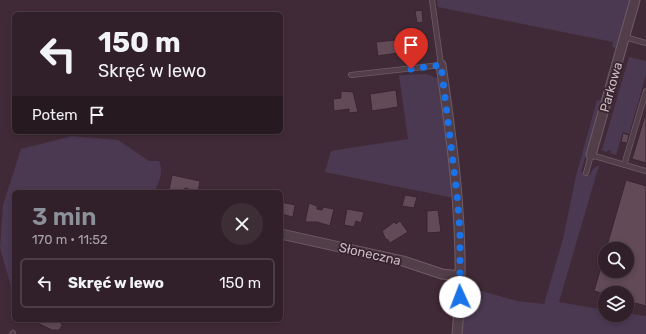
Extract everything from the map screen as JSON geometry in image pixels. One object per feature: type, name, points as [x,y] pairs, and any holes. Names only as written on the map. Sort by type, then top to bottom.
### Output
[{"type":"street","name":"Parkowa","points":[[591,155],[635,0]]},
{"type":"street","points":[[441,65],[457,194],[460,231],[460,306],[457,334]]},
{"type":"street","name":"Słoneczna","points":[[283,234],[403,261],[442,274],[459,276]]},
{"type":"lane","points":[[351,75],[441,65],[432,0]]},
{"type":"lane","points":[[625,37],[646,43]]},
{"type":"lane","points":[[624,165],[646,91]]},
{"type":"lane","points":[[591,155],[646,172]]},
{"type":"lane","name":"Parkowa","points":[[586,173],[591,155]]},
{"type":"shaded area","points":[[437,0],[630,0],[617,49],[612,47],[613,42],[438,7]]},
{"type":"shaded area","points":[[629,57],[646,61],[646,75],[629,134],[623,132],[616,155],[610,153],[611,151],[608,150],[607,152],[602,150]]},
{"type":"shaded area","points":[[426,74],[437,78],[442,87],[454,198],[325,172],[331,151],[408,139],[399,75]]},
{"type":"shaded area","points":[[597,100],[601,101],[581,172],[590,175],[593,169],[599,165],[559,302],[598,309],[598,322],[634,322],[634,314],[646,316],[646,334],[461,334],[464,286],[517,301],[544,304],[563,239],[576,176]]},
{"type":"shaded area","points":[[72,136],[118,140],[149,161],[159,161],[161,173],[155,190],[12,190],[12,290],[0,248],[3,205],[21,149]]},
{"type":"building","points":[[422,10],[423,22],[417,23],[415,11]]},
{"type":"building","points":[[413,37],[415,50],[397,53],[395,40]]},
{"type":"building","points":[[395,40],[397,53],[378,56],[376,42]]},
{"type":"building","points":[[396,90],[398,107],[372,111],[370,94]]},
{"type":"building","points":[[341,91],[353,92],[358,112],[349,113],[349,109],[334,111],[333,99],[341,98]]},
{"type":"building","points":[[646,112],[646,163],[632,159]]},
{"type":"building","points":[[623,133],[629,135],[627,143],[621,142]]},
{"type":"building","points":[[172,175],[200,181],[198,190],[185,188],[184,190],[169,190]]},
{"type":"building","points":[[626,180],[646,186],[646,306],[634,303],[634,286],[598,286],[598,292],[594,291],[598,277],[634,278],[634,242],[608,242]]},
{"type":"building","points":[[405,195],[417,197],[414,208],[402,206]]},
{"type":"building","points":[[283,202],[295,205],[293,217],[283,214]]},
{"type":"building","points":[[309,203],[317,206],[317,209],[322,210],[323,207],[334,209],[330,226],[317,222],[305,222]]},
{"type":"building","points":[[347,209],[364,212],[361,223],[356,221],[354,227],[344,225]]},
{"type":"building","points":[[438,210],[441,232],[427,233],[427,211]]},
{"type":"building","points":[[400,221],[408,232],[390,243],[387,239],[386,240],[382,231],[394,222],[396,224]]},
{"type":"building","points":[[35,322],[62,322],[61,324],[63,324],[59,330],[52,330]]},
{"type":"route","points":[[411,69],[441,65],[457,194],[460,231],[460,297]]}]
